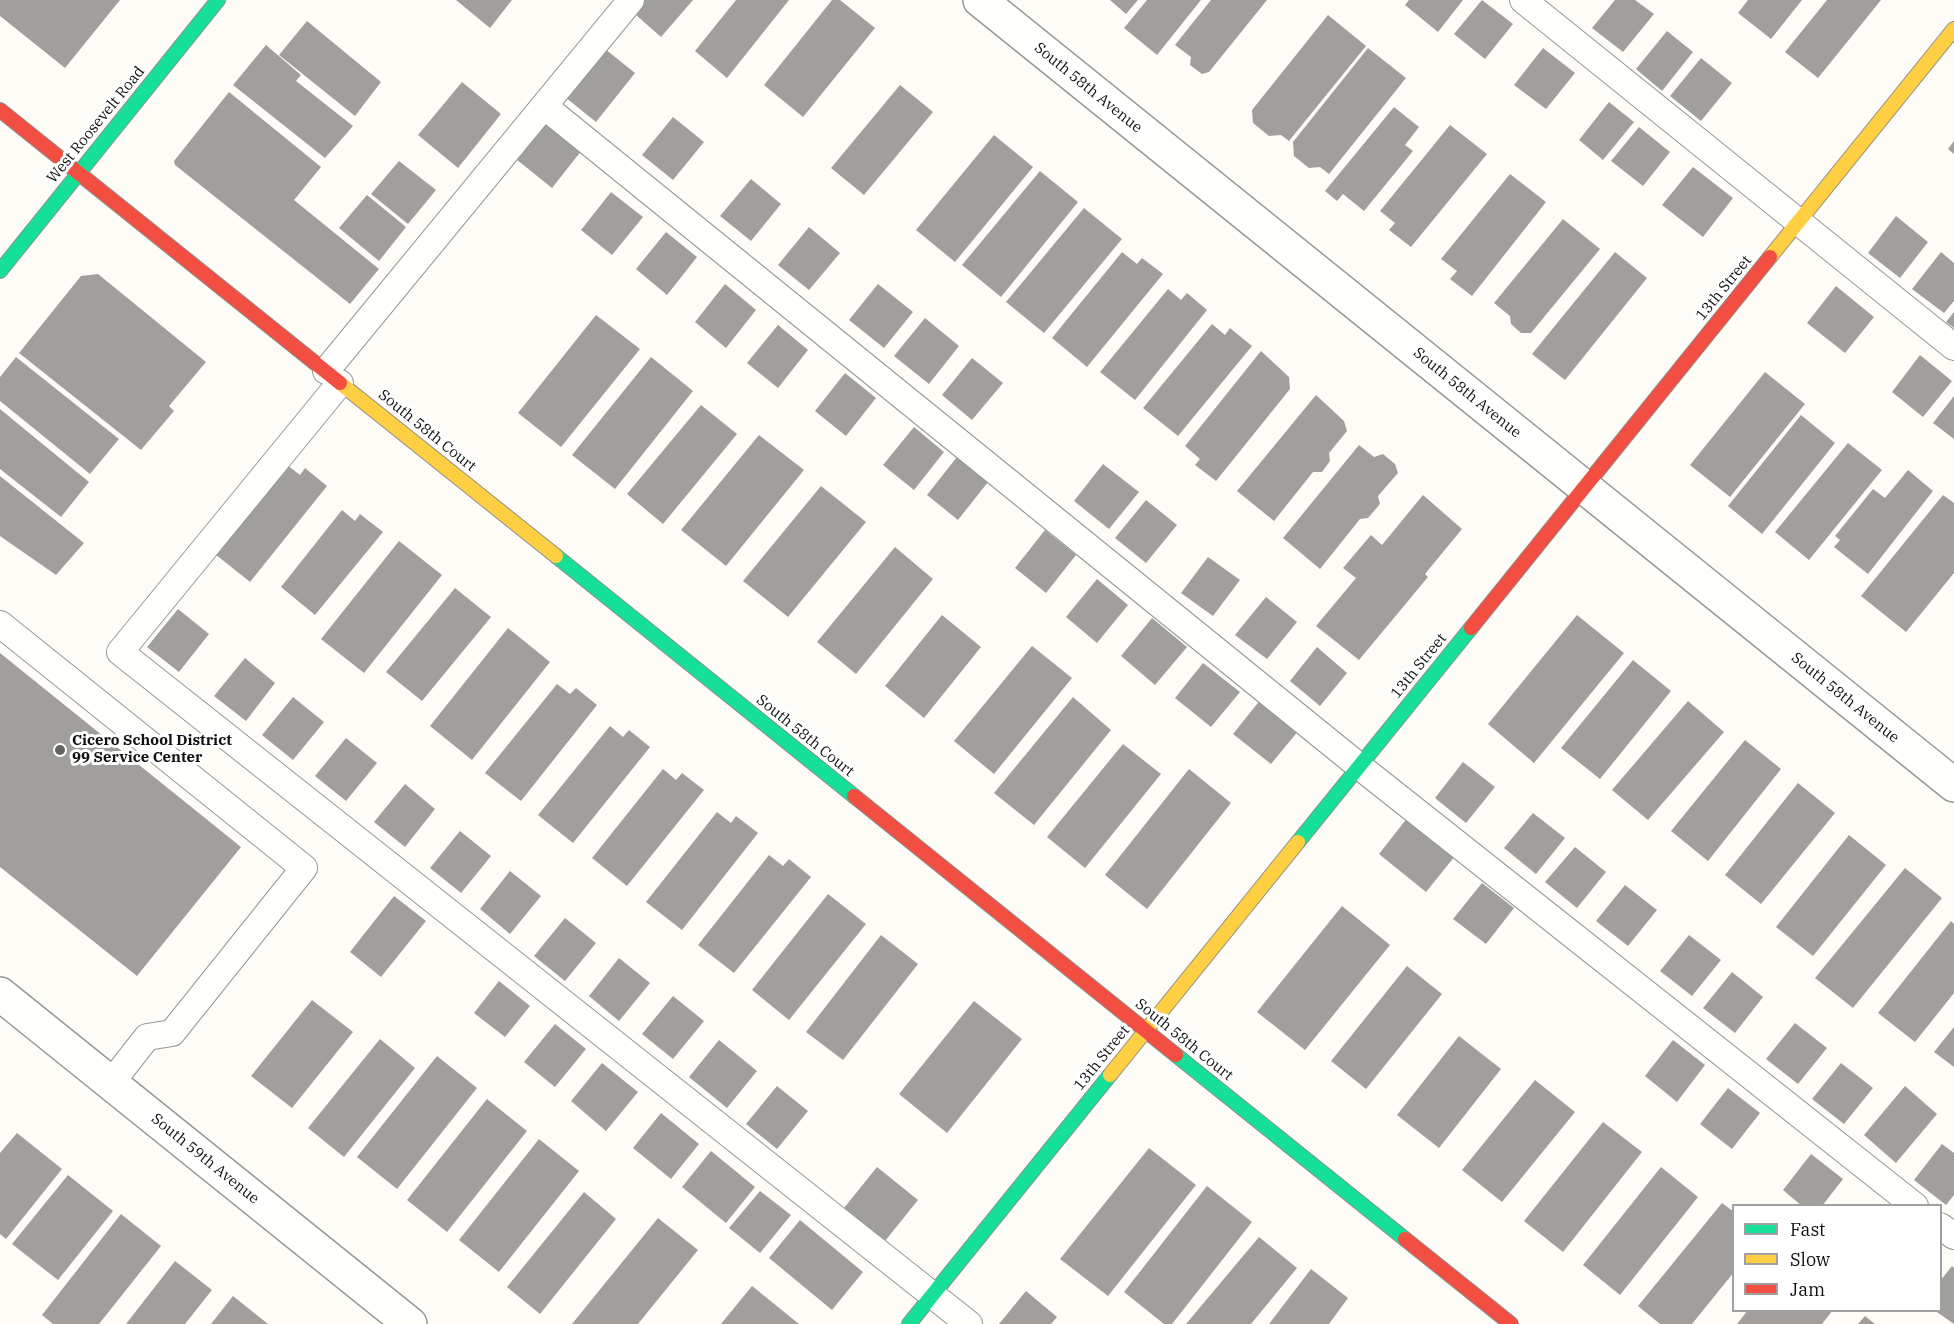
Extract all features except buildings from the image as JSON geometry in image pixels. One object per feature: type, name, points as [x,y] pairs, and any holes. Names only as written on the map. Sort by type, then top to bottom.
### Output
[{"type":"street","name":"West Roosevelt Road","points":[[0,272],[218,0]]},
{"type":"street","name":"South 58th Avenue","points":[[980,0],[1954,785]]},
{"type":"street","name":"13th Street","points":[[909,1324],[1954,29]]},
{"type":"street","name":"South 58th Court","points":[[0,110],[1511,1324]]},
{"type":"street","name":"South 59th Avenue","points":[[0,994],[410,1324]]},
{"type":"lane","points":[[631,0],[544,106],[120,652],[969,1324]]},
{"type":"lane","points":[[1522,0],[1954,347]]},
{"type":"lane","points":[[544,106],[1359,766],[1912,1204]]},
{"type":"lane","points":[[0,624],[304,868],[172,1033],[147,1037],[111,1083]]},
{"type":"lane","points":[[1942,1227],[1954,1236]]},
{"type":"traffic: fast","points":[[0,271],[218,0]]},
{"type":"traffic: fast","points":[[556,556],[854,796]]},
{"type":"traffic: fast","points":[[1298,842],[1471,628]]},
{"type":"traffic: fast","points":[[1176,1055],[1405,1239]]},
{"type":"traffic: fast","points":[[909,1324],[1110,1075]]},
{"type":"traffic: slow","points":[[1770,257],[1954,29]]},
{"type":"traffic: slow","points":[[340,383],[556,556]]},
{"type":"traffic: slow","points":[[1110,1075],[1298,842]]},
{"type":"traffic: jam","points":[[0,110],[340,383]]},
{"type":"traffic: jam","points":[[1471,628],[1770,257]]},
{"type":"traffic: jam","points":[[854,796],[1176,1055]]},
{"type":"traffic: jam","points":[[1405,1239],[1511,1324]]},
{"type":"place","name":"Cicero School District 99 Service Center","points":[[60,750]]}]
